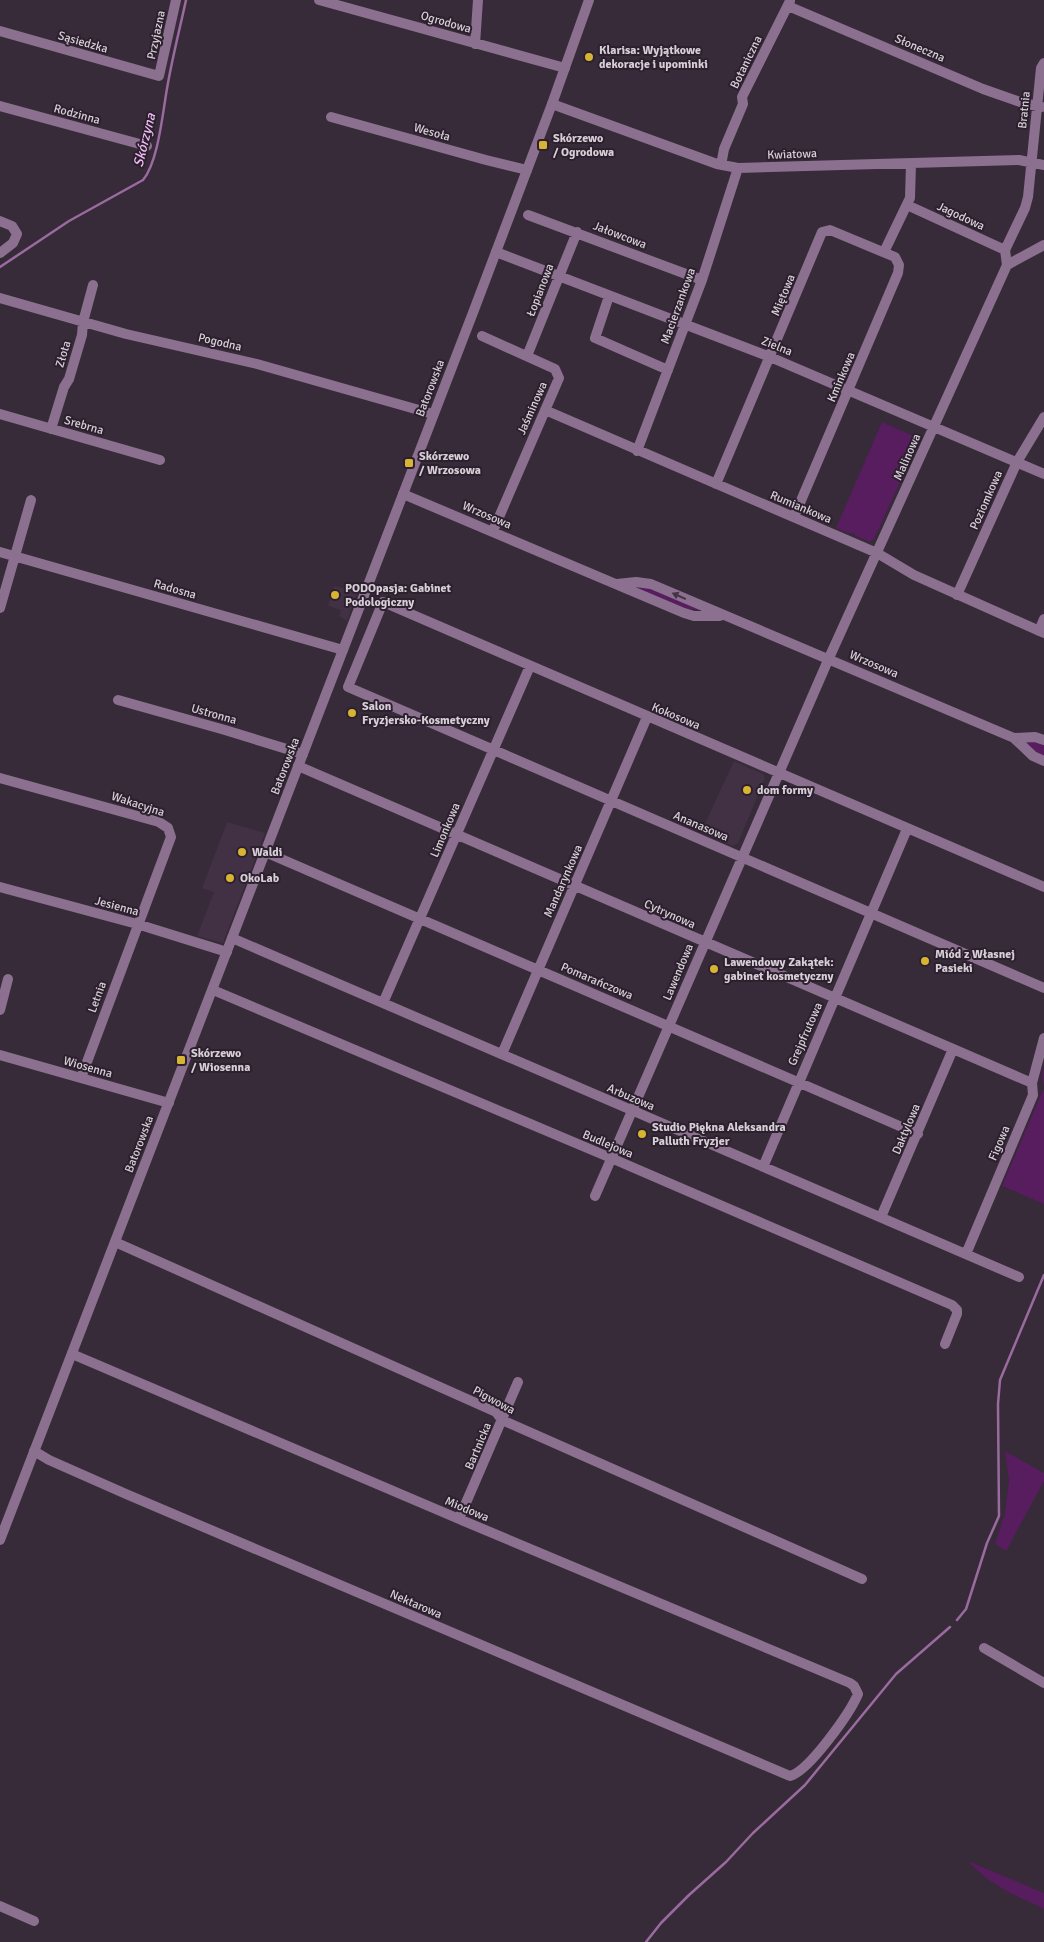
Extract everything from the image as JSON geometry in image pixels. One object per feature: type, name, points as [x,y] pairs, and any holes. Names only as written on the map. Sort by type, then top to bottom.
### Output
[{"type":"street","name":"Przyjazna","points":[[159,76],[176,0]]},
{"type":"street","name":"Ogrodowa","points":[[319,0],[565,68]]},
{"type":"street","points":[[475,44],[478,0]]},
{"type":"street","name":"Batorowska","points":[[0,1540],[344,650],[552,104],[589,0]]},
{"type":"street","name":"Słoneczna","points":[[789,3],[983,89],[1041,107]]},
{"type":"street","name":"Botaniczna","points":[[721,165],[724,149],[743,104],[742,97],[789,3]]},
{"type":"street","name":"Sąsiedzka","points":[[0,32],[159,76]]},
{"type":"street","name":"Bratnia","points":[[1031,161],[1041,107],[1041,68],[1044,62]]},
{"type":"street","name":"Kwiatowa","points":[[552,104],[721,165],[738,168],[1031,161],[1044,165]]},
{"type":"street","name":"Rodzinna","points":[[0,106],[147,146]]},
{"type":"street","name":"Wesoła","points":[[331,117],[527,170]]},
{"type":"street","points":[[1031,161],[1028,197],[1025,208],[1005,250],[1007,266],[1044,245]]},
{"type":"street","points":[[884,252],[910,198],[910,164]]},
{"type":"street","name":"Macierzankowa","points":[[637,451],[702,280],[738,168]]},
{"type":"street","name":"Jagodowa","points":[[907,204],[1005,250]]},
{"type":"street","name":"Jałowcowa","points":[[528,214],[702,280]]},
{"type":"street","points":[[0,221],[12,226],[18,234],[13,244],[0,252]]},
{"type":"street","name":"Miętowa","points":[[716,484],[822,232],[830,230],[884,252]]},
{"type":"street","name":"Łopianowa","points":[[528,356],[577,232]]},
{"type":"street","name":"Zielna","points":[[496,252],[770,357],[1044,474]]},
{"type":"street","name":"Kminkowa","points":[[794,517],[898,273],[895,257],[884,252]]},
{"type":"street","name":"Malinowa","points":[[828,658],[1007,266]]},
{"type":"street","name":"Złota","points":[[51,429],[64,387],[72,370],[93,285]]},
{"type":"street","points":[[609,296],[595,338],[668,370]]},
{"type":"street","name":"Pogodna","points":[[0,298],[126,334],[234,358],[433,414]]},
{"type":"street","name":"Jaśminowa","points":[[482,336],[555,369],[559,378],[493,531]]},
{"type":"street","name":"Rumiankowa","points":[[545,410],[877,553],[914,575],[1041,632]]},
{"type":"street","name":"Srebrna","points":[[0,414],[160,460]]},
{"type":"street","name":"Poziomkowa","points":[[957,595],[1017,462],[1044,417]]},
{"type":"street","name":"Wrzosowa","points":[[403,494],[617,584],[636,582],[651,584],[1014,738],[1033,756],[1044,761]]},
{"type":"street","points":[[0,608],[31,500]]},
{"type":"street","name":"Radosna","points":[[0,552],[344,650]]},
{"type":"street","name":"Kokosowa","points":[[348,688],[383,602],[1044,887]]},
{"type":"street","points":[[1041,632],[1044,619]]},
{"type":"street","name":"Lawendowa","points":[[595,1196],[828,658]]},
{"type":"street","name":"Limonkowa","points":[[383,1003],[530,666]]},
{"type":"street","name":"Ananasowa","points":[[348,688],[1044,988]]},
{"type":"street","name":"Ustronna","points":[[118,700],[303,754]]},
{"type":"street","name":"Mandarynkowa","points":[[502,1054],[647,717]]},
{"type":"street","name":"Wrzosowa","points":[[1014,738],[1044,740]]},
{"type":"street","name":"Cytrynowa","points":[[298,766],[1032,1083]]},
{"type":"street","name":"Wakacyjna","points":[[0,778],[159,822],[168,828],[171,837],[137,924]]},
{"type":"street","name":"Grejpfrutowa","points":[[763,1167],[907,829]]},
{"type":"street","name":"Pomarańczowa","points":[[265,852],[918,1134]]},
{"type":"street","name":"Jesienna","points":[[0,887],[137,924],[227,952]]},
{"type":"street","name":"Letnia","points":[[81,1078],[137,924]]},
{"type":"street","name":"Arbuzowa","points":[[232,938],[1019,1277]]},
{"type":"street","points":[[0,1010],[8,979]]},
{"type":"street","name":"Budlejowa","points":[[213,990],[611,1158],[952,1305],[957,1310],[957,1314],[944,1344]]},
{"type":"street","name":"Figowa","points":[[966,1254],[1033,1094],[1032,1083],[1044,1038]]},
{"type":"street","name":"Daktylowa","points":[[881,1218],[954,1049]]},
{"type":"street","name":"Wiosenna","points":[[0,1055],[169,1103]]},
{"type":"street","name":"Pigwowa","points":[[115,1242],[496,1412],[502,1420],[862,1579]]},
{"type":"street","name":"Miodowa","points":[[72,1354],[459,1520],[854,1686]]},
{"type":"street","name":"Bartnicka","points":[[459,1520],[518,1382]]},
{"type":"street","name":"Nektarowa","points":[[34,1451],[49,1460],[144,1502],[790,1776],[803,1769],[837,1728],[858,1694],[854,1686]]},
{"type":"street","points":[[984,1648],[1044,1683]]},
{"type":"street","points":[[0,1906],[34,1921]]},
{"type":"shaded area","points":[[882,422],[920,439],[874,539],[870,542],[853,533],[836,528]]},
{"type":"shaded area","points":[[334,586],[358,592],[347,621],[339,616],[341,610],[328,606]]},
{"type":"shaded area","points":[[645,586],[701,610],[687,609],[635,587]]},
{"type":"shaded area","points":[[1031,741],[1044,744],[1044,757],[1037,754],[1024,742]]},
{"type":"shaded area","points":[[734,761],[763,774],[765,778],[738,843],[733,846],[701,832]]},
{"type":"shaded area","points":[[227,822],[265,833],[223,943],[197,936],[214,892],[202,888]]},
{"type":"shaded area","points":[[1044,1066],[1044,1088],[1042,1075]]},
{"type":"shaded area","points":[[1044,1088],[1044,1204],[1002,1186]]},
{"type":"shaded area","points":[[1005,1451],[1044,1473],[1044,1481],[1006,1551],[995,1544],[1005,1513],[1009,1480]]},
{"type":"shaded area","points":[[968,1861],[1044,1893],[1044,1909],[994,1883]]},
{"type":"waterway","name":"Skórzyna","points":[[0,267],[69,221],[143,180],[157,148],[170,73],[186,0]]},
{"type":"waterway","points":[[957,1620],[966,1609],[987,1543],[999,1516],[998,1404],[1000,1380],[1044,1275]]},
{"type":"waterway","points":[[646,1942],[661,1923],[689,1895],[726,1862],[753,1833],[805,1785],[896,1674],[950,1627]]},
{"type":"place","name":"Klarisa: Wyjątkowe dekoracje i upominki","points":[[589,57]]},
{"type":"place","name":"Skórzewo / Ogrodowa","points":[[543,145]]},
{"type":"place","name":"Skórzewo / Wrzosowa","points":[[409,463]]},
{"type":"place","name":"PODOpasja: Gabinet Podologiczny","points":[[335,595]]},
{"type":"place","name":"Salon Fryzjersko-Kosmetyczny","points":[[352,713]]},
{"type":"place","name":"dom formy","points":[[747,790]]},
{"type":"place","name":"Waldi","points":[[242,852]]},
{"type":"place","name":"OkoLab","points":[[230,878]]},
{"type":"place","name":"Miód z Własnej Pasieki","points":[[925,961]]},
{"type":"place","name":"Lawendowy Zakątek: gabinet kosmetyczny","points":[[714,969]]},
{"type":"place","name":"Skórzewo / Wiosenna","points":[[181,1060]]},
{"type":"place","name":"Studio Piękna Aleksandra Palluth Fryzjer","points":[[642,1134]]}]
